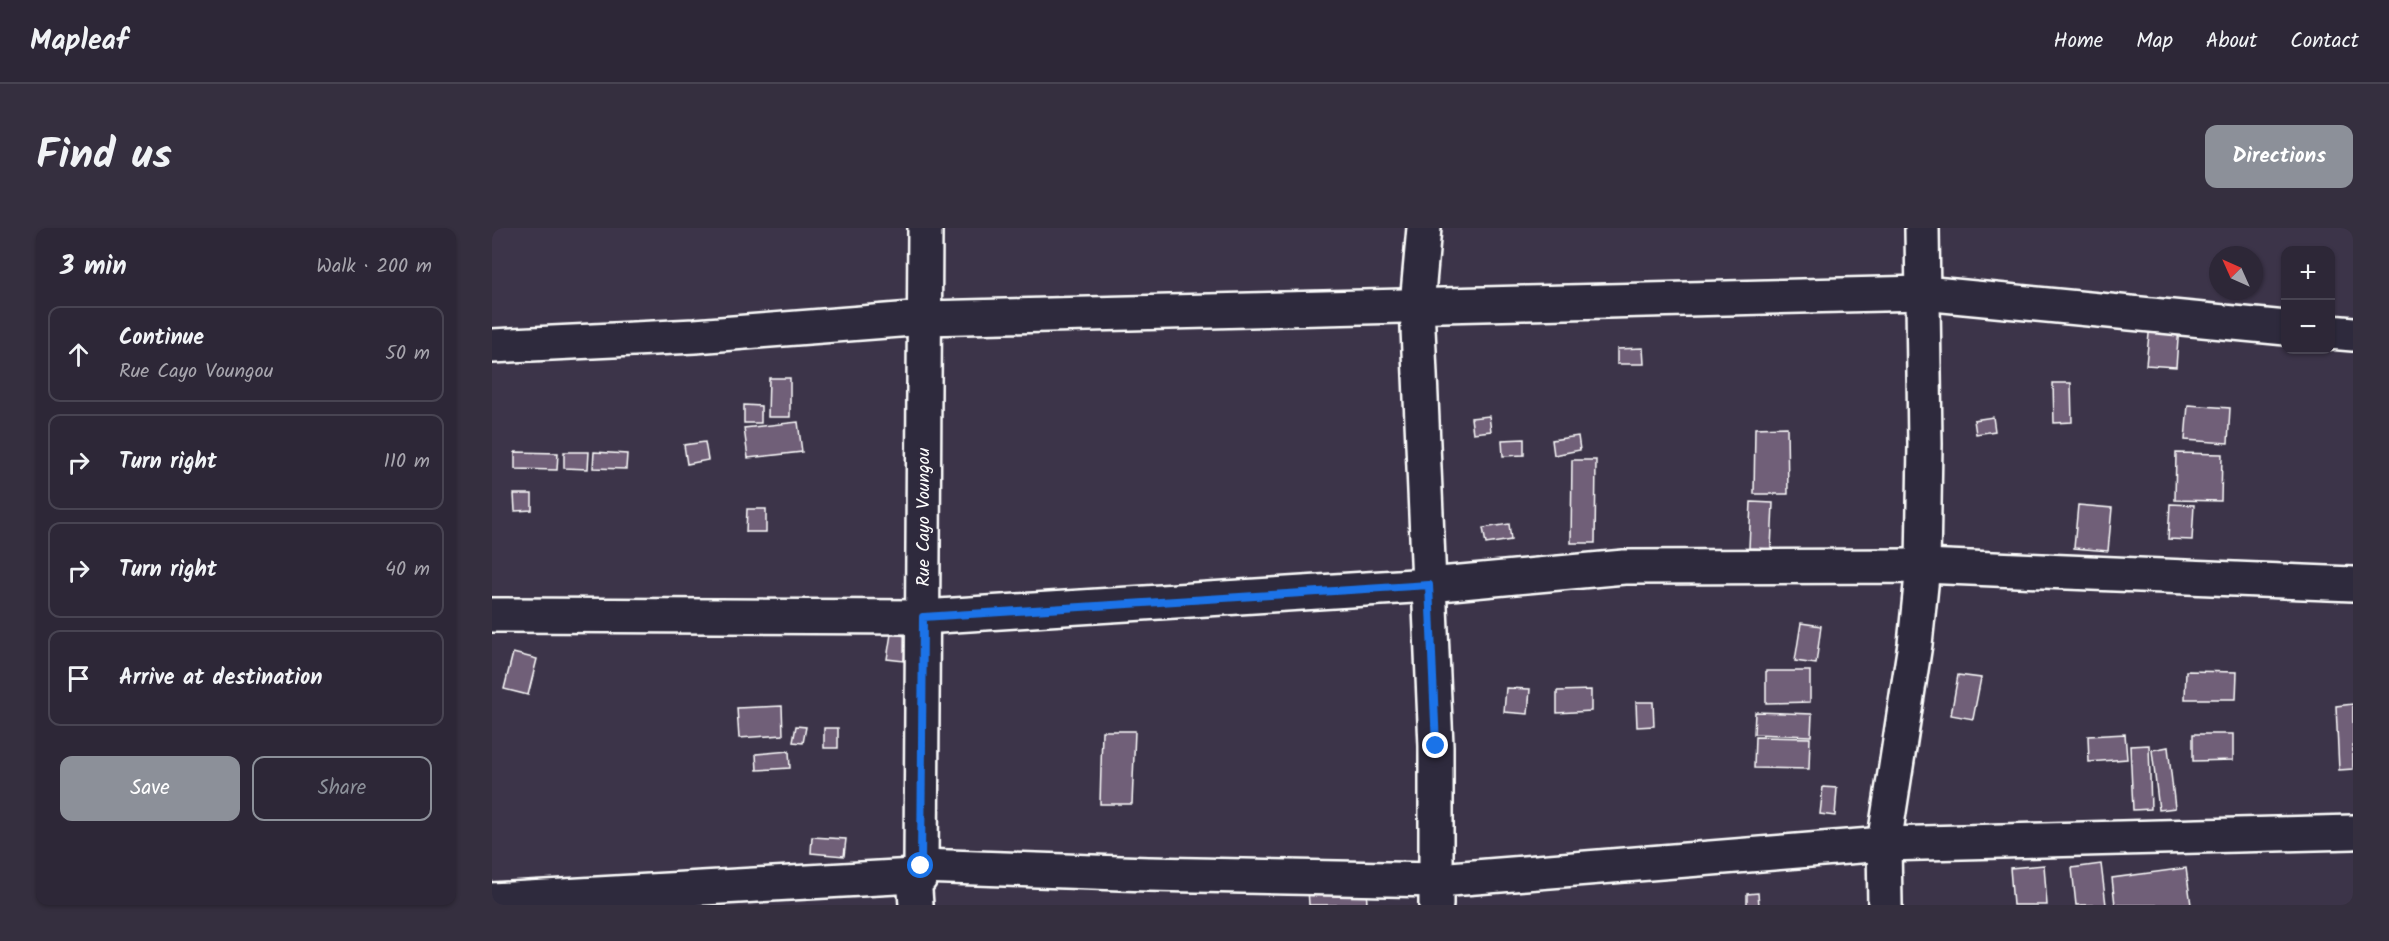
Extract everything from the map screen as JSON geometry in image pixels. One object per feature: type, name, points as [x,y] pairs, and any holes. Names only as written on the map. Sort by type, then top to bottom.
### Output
[{"type":"street","name":"Rue Cayo Voungou","points":[[917,882],[923,617],[925,228]]},
{"type":"street","points":[[1424,228],[1417,305],[1436,746],[1437,893]]},
{"type":"street","points":[[1885,905],[1884,844],[1915,644],[1923,566],[1925,444],[1922,228]]},
{"type":"street","points":[[492,346],[695,336],[925,318],[1923,293],[2281,328]]},
{"type":"street","points":[[2335,332],[2353,334]]},
{"type":"street","points":[[492,615],[923,617],[1429,585],[1624,567],[1923,566],[2353,584]]},
{"type":"street","points":[[492,900],[1148,874],[1437,893],[1884,844],[2353,832]]},
{"type":"building","points":[[2150,324],[2179,326],[2176,367],[2146,365]]},
{"type":"building","points":[[1643,348],[1644,364],[1617,364],[1617,349]]},
{"type":"building","points":[[769,378],[790,378],[790,417],[768,417]]},
{"type":"building","points":[[2053,383],[2071,383],[2072,422],[2054,423]]},
{"type":"building","points":[[744,405],[761,406],[761,423],[744,423]]},
{"type":"building","points":[[2188,405],[2230,408],[2228,443],[2185,440]]},
{"type":"building","points":[[1489,416],[1491,431],[1473,433],[1471,418]]},
{"type":"building","points":[[1993,417],[1995,431],[1976,434],[1974,420]]},
{"type":"building","points":[[798,422],[802,452],[748,458],[744,428]]},
{"type":"building","points":[[1787,427],[1788,494],[1754,494],[1755,428]]},
{"type":"building","points":[[1578,436],[1580,450],[1554,455],[1552,440]]},
{"type":"building","points":[[1524,439],[1524,455],[1503,456],[1502,440]]},
{"type":"building","points":[[705,442],[708,460],[687,464],[684,445]]},
{"type":"building","points":[[515,452],[558,453],[557,470],[515,469]]},
{"type":"building","points":[[564,452],[589,452],[588,469],[564,468]]},
{"type":"building","points":[[594,452],[627,454],[626,469],[593,468]]},
{"type":"building","points":[[2176,453],[2222,454],[2221,501],[2175,500]]},
{"type":"building","points":[[1572,460],[1596,460],[1595,543],[1571,543]]},
{"type":"building","points":[[514,494],[532,494],[532,510],[515,511]]},
{"type":"building","points":[[1751,502],[1773,503],[1771,549],[1749,548]]},
{"type":"building","points":[[2170,504],[2194,505],[2192,540],[2168,539]]},
{"type":"building","points":[[2078,505],[2112,508],[2108,551],[2074,548]]},
{"type":"building","points":[[747,509],[766,509],[766,532],[746,532]]},
{"type":"building","points":[[1509,524],[1511,540],[1486,544],[1483,528]]},
{"type":"building","points":[[1801,623],[1821,626],[1816,664],[1795,661]]},
{"type":"building","points":[[891,634],[907,636],[904,661],[887,659]]},
{"type":"building","points":[[513,653],[537,659],[528,695],[504,689]]},
{"type":"building","points":[[1766,671],[1810,671],[1810,702],[1766,703]]},
{"type":"building","points":[[2186,671],[2237,672],[2236,699],[2185,699]]},
{"type":"building","points":[[1958,675],[1981,678],[1973,719],[1951,715]]},
{"type":"building","points":[[1506,688],[1530,689],[1528,714],[1504,712]]},
{"type":"building","points":[[1591,690],[1591,711],[1557,713],[1557,691]]},
{"type":"building","points":[[1636,702],[1653,702],[1654,726],[1637,727]]},
{"type":"building","points":[[2353,704],[2353,769],[2339,770],[2336,706]]},
{"type":"building","points":[[782,706],[783,735],[739,738],[737,708]]},
{"type":"building","points":[[1755,712],[1812,714],[1811,736],[1754,734]]},
{"type":"building","points":[[796,726],[806,727],[803,743],[793,742]]},
{"type":"building","points":[[824,728],[838,728],[838,748],[824,748]]},
{"type":"building","points":[[1102,731],[1135,731],[1132,804],[1100,804]]},
{"type":"building","points":[[2125,734],[2127,759],[2089,762],[2088,736]]},
{"type":"building","points":[[2193,734],[2233,734],[2233,760],[2193,761]]},
{"type":"building","points":[[1755,737],[1810,738],[1809,769],[1754,768]]},
{"type":"building","points":[[2149,745],[2151,809],[2133,810],[2130,746]]},
{"type":"building","points":[[2168,747],[2175,808],[2159,810],[2152,750]]},
{"type":"building","points":[[789,751],[790,768],[757,770],[756,754]]},
{"type":"building","points":[[1823,787],[1837,788],[1835,816],[1820,814]]},
{"type":"building","points":[[812,837],[846,839],[844,856],[811,853]]},
{"type":"building","points":[[2101,864],[2106,905],[2076,905],[2072,868]]},
{"type":"building","points":[[2044,865],[2047,905],[2013,905],[2010,868]]},
{"type":"building","points":[[2186,868],[2191,905],[2115,905],[2112,878]]},
{"type":"building","points":[[1366,885],[1367,905],[1309,905],[1308,888]]},
{"type":"building","points":[[1758,893],[1759,905],[1747,905],[1747,894]]},
{"type":"route","points":[[921,866],[923,617],[1429,585],[1436,746]]}]
